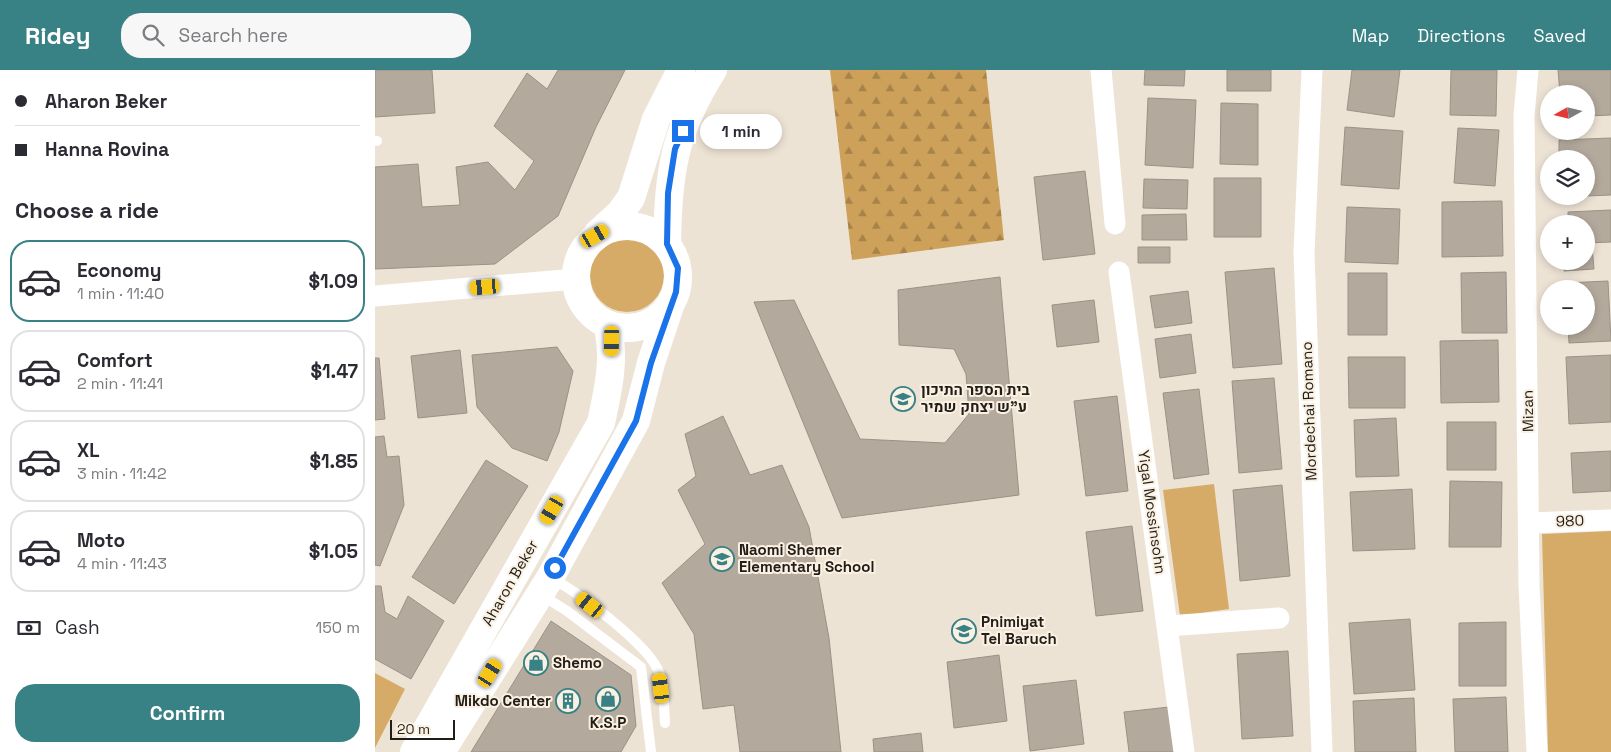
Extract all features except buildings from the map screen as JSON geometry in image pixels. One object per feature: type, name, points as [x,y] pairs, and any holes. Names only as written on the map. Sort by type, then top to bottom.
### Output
[{"type":"street","points":[[595,236],[609,228],[630,225],[649,229],[667,244],[676,260],[679,279],[676,292],[669,306],[654,321],[638,327],[623,328],[607,324],[593,314],[585,305],[578,292],[576,279],[578,263],[583,250],[595,236],[620,213],[631,198],[656,118],[681,70]]},
{"type":"street","points":[[667,244],[668,193],[675,149],[697,95],[713,70]]},
{"type":"street","points":[[1101,70],[1115,224]]},
{"type":"street","name":"Mordechai Romano","points":[[1312,70],[1304,253],[1322,752]]},
{"type":"street","name":"Mizan","points":[[1528,70],[1524,116],[1529,522],[1537,752]]},
{"type":"street","name":"Yigal Mossinsohn","points":[[1119,272],[1184,752]]},
{"type":"street","points":[[375,296],[576,279]]},
{"type":"street","name":"Aharon Beker","points":[[441,752],[545,586],[636,421],[651,363],[669,306]]},
{"type":"street","name":"Aharon Beker","points":[[413,752],[601,423],[611,375],[612,341],[607,324]]},
{"type":"street","name":"980","points":[[1529,522],[1611,520]]},
{"type":"street","points":[[1167,626],[1279,618]]},
{"type":"lane","points":[[545,586],[577,594],[643,648],[659,670],[665,723]]},
{"type":"lane","points":[[545,586],[567,611],[641,667],[651,752]]},
{"type":"shaded area","points":[[627,238],[648,244],[658,254],[664,275],[658,296],[648,306],[627,312],[606,306],[596,296],[590,275],[596,254],[606,244]]},
{"type":"shaded area","points":[[1214,484],[1229,609],[1180,616],[1163,490]]},
{"type":"shaded area","points":[[1611,531],[1611,752],[1548,752],[1542,534]]},
{"type":"shaded area","points":[[375,673],[405,689],[375,748]]},
{"type":"green space","points":[[830,70],[986,70],[1004,240],[852,260]]},
{"type":"place","name":"בית הספר התיכון ע\"ש יצחק שמיר","points":[[903,399]]},
{"type":"place","name":"Naomi Shemer Elementary School","points":[[722,559]]},
{"type":"place","name":"Pnimiyat Tel Baruch","points":[[964,631]]},
{"type":"place","name":"Shemo","points":[[536,663]]},
{"type":"place","name":"K.S.P","points":[[608,699]]},
{"type":"place","name":"Mikdo Center","points":[[568,701]]},
{"type":"route","points":[[555,568],[636,421],[651,363],[669,306],[676,292],[679,279],[678,268],[676,260],[667,244],[668,193],[675,149],[683,131]]}]
